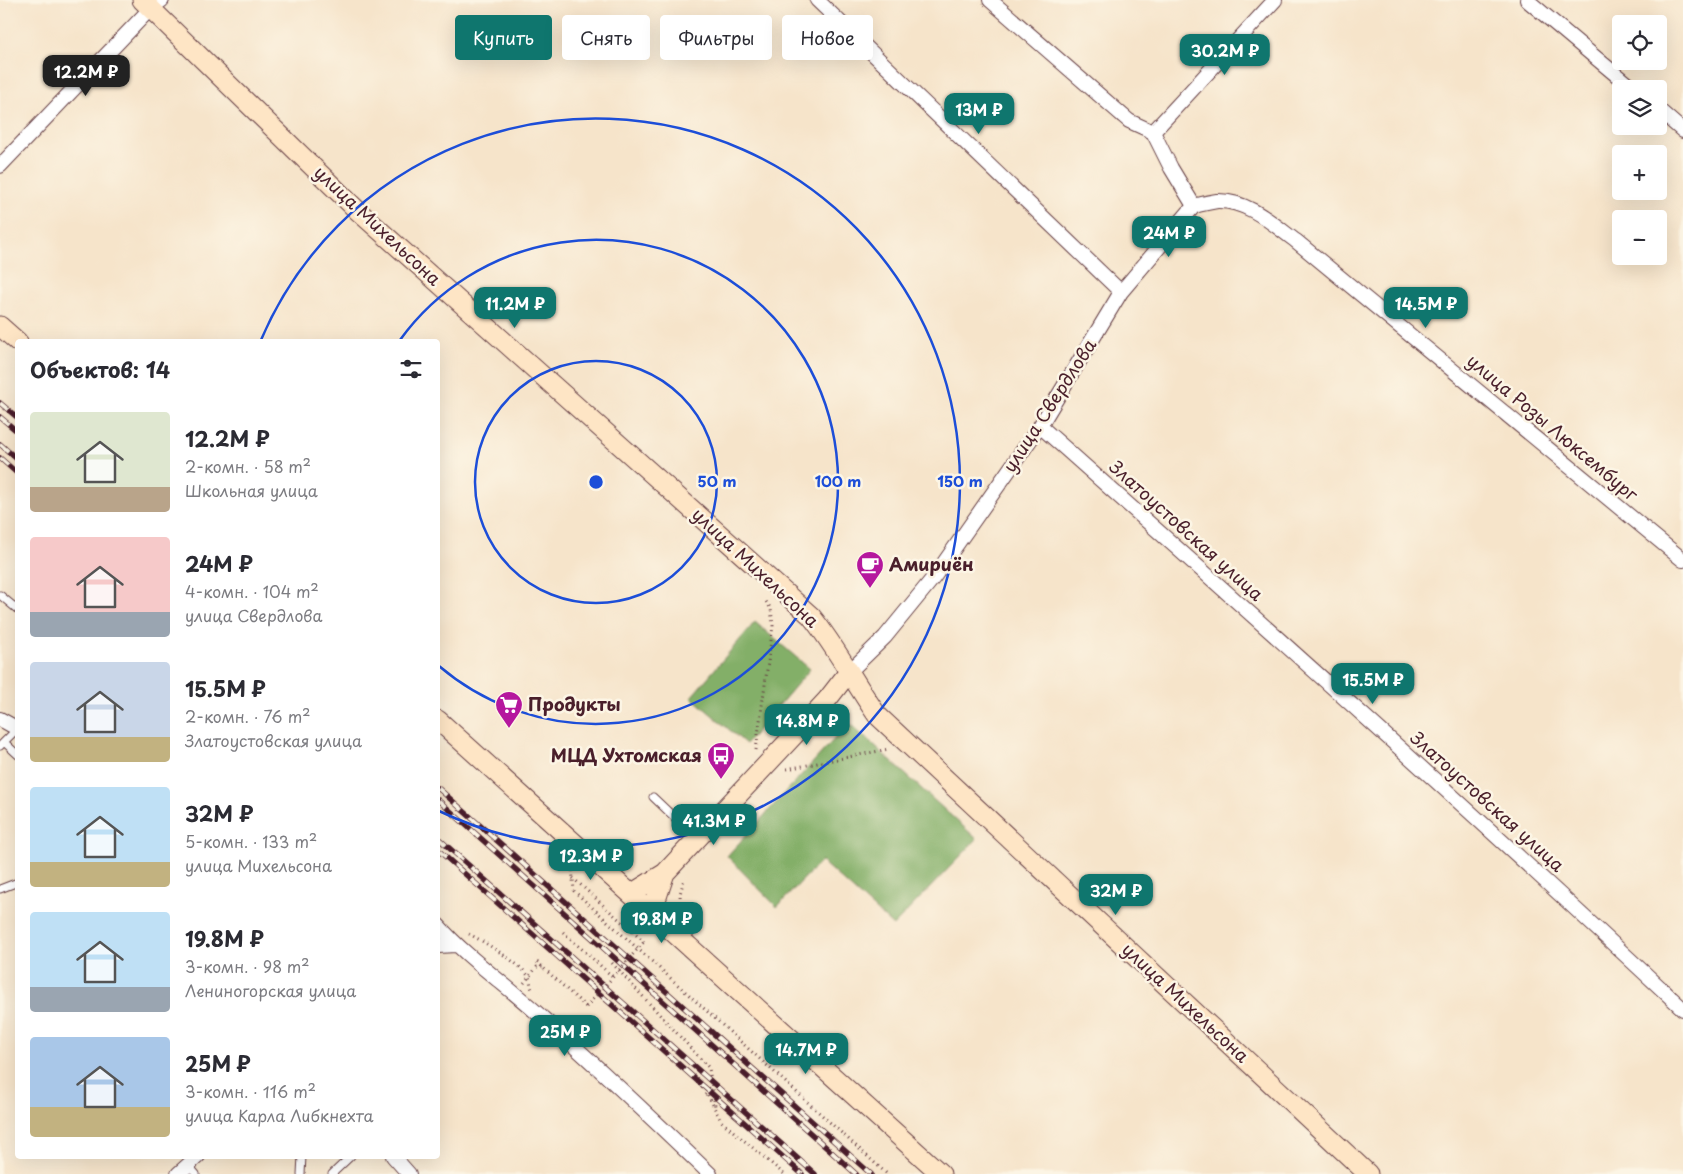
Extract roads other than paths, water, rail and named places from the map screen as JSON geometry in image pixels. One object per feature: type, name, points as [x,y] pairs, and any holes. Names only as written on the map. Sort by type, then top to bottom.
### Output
[{"type":"street","points":[[817,0],[1121,292]]},
{"type":"street","points":[[990,0],[1130,121],[1153,132],[1171,168],[1194,206]]},
{"type":"street","points":[[1153,132],[1275,0]]},
{"type":"street","points":[[1526,0],[1622,80]]},
{"type":"street","points":[[0,166],[152,3]]},
{"type":"street","name":"улица Михельсона","points":[[152,3],[358,211],[811,616],[833,642],[848,672],[877,715],[1368,1174]]},
{"type":"street","points":[[1667,117],[1683,131]]},
{"type":"street","name":"улица Розы Люксембург","points":[[1194,206],[1218,201],[1240,204],[1259,214],[1289,236],[1683,560]]},
{"type":"street","name":"улица Свердлова","points":[[631,894],[665,873],[827,700],[848,672],[885,637],[934,577],[1040,426],[1121,292],[1194,206]]},
{"type":"street","points":[[0,326],[15,339]]},
{"type":"street","name":"Златоустовская улица","points":[[1040,426],[1316,672],[1683,1009]]},
{"type":"street","points":[[0,719],[15,728]]},
{"type":"street","points":[[440,722],[941,1174]]},
{"type":"street","name":"улица Свердлова","points":[[652,912],[665,873]]},
{"type":"street","points":[[440,927],[456,945],[515,992],[579,1050],[710,1174]]},
{"type":"street","points":[[440,946],[456,945]]},
{"type":"street","points":[[396,1159],[409,1174]]},
{"type":"lane","points":[[0,595],[15,608]]},
{"type":"lane","points":[[15,731],[2,744],[15,753]]},
{"type":"lane","points":[[653,797],[697,839]]},
{"type":"lane","points":[[0,889],[15,883]]},
{"type":"lane","points":[[302,1159],[302,1174]]},
{"type":"lane","points":[[332,1174],[348,1159]]},
{"type":"railway","points":[[0,403],[15,416]]},
{"type":"railway","points":[[0,417],[15,430]]},
{"type":"railway","points":[[0,444],[15,457]]},
{"type":"railway","points":[[0,458],[15,471]]},
{"type":"railway","points":[[440,790],[871,1174]]},
{"type":"railway","points":[[440,802],[856,1174]]},
{"type":"railway","points":[[440,840],[815,1174]]},
{"type":"railway","points":[[440,852],[802,1174]]},
{"type":"place","name":"Амириён","points":[[870,589]]},
{"type":"place","name":"Продукты","points":[[509,729]]},
{"type":"place","name":"МЦД Ухтомская","points":[[721,780]]}]
